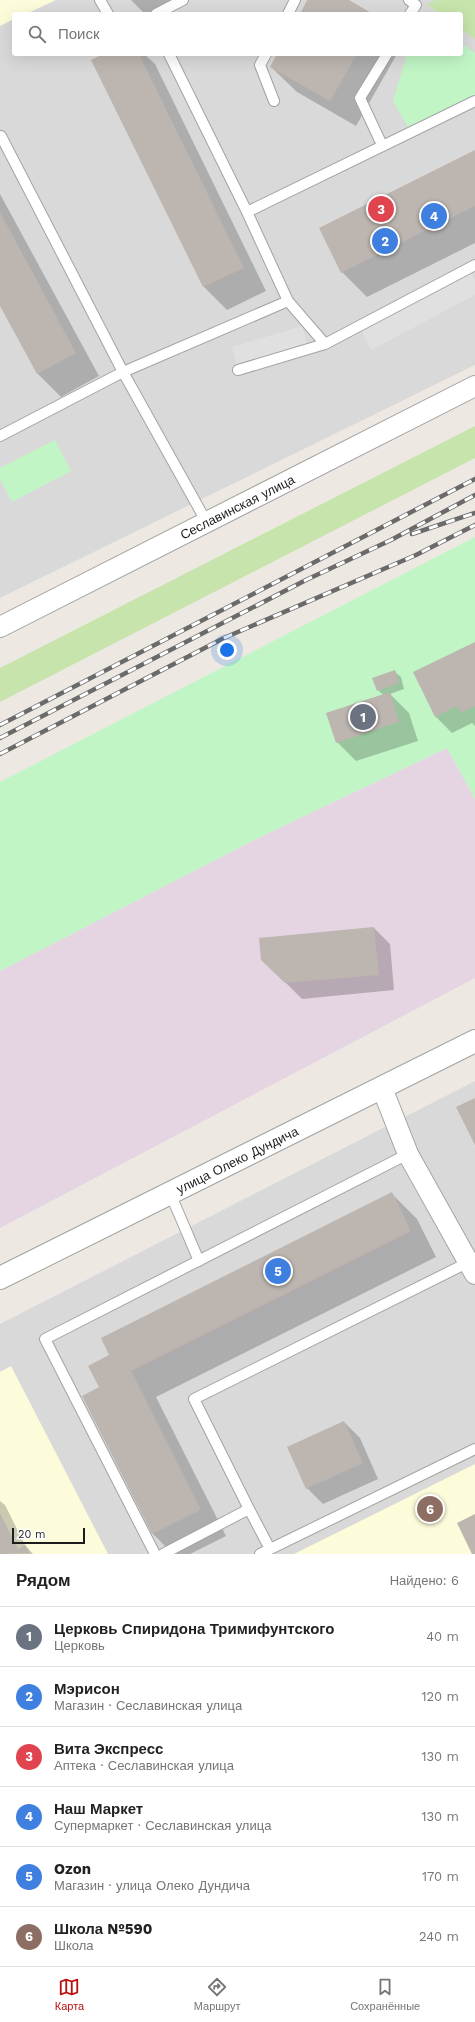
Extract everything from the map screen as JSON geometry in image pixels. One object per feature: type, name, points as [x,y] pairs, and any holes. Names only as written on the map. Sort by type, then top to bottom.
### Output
[{"type":"street","name":"Сеславинская улица","points":[[0,627],[206,521],[475,386]]},
{"type":"street","name":"улица Олеко Дундича","points":[[0,1278],[475,1041]]},
{"type":"street","points":[[382,1088],[408,1154],[472,1268]]},
{"type":"lane","points":[[100,0],[107,12]]},
{"type":"lane","points":[[160,12],[183,0]]},
{"type":"lane","points":[[289,12],[295,0]]},
{"type":"lane","points":[[409,0],[416,5],[411,12]]},
{"type":"lane","points":[[170,56],[247,212],[288,301],[325,344]]},
{"type":"lane","points":[[265,56],[260,65],[274,101]]},
{"type":"lane","points":[[382,145],[360,98],[386,56]]},
{"type":"lane","points":[[247,212],[475,101]]},
{"type":"lane","points":[[1,136],[123,372],[206,521]]},
{"type":"lane","points":[[238,370],[325,344],[475,265]]},
{"type":"lane","points":[[0,436],[123,372],[288,301]]},
{"type":"lane","points":[[155,1554],[45,1338],[408,1154]]},
{"type":"lane","points":[[170,1193],[199,1261]]},
{"type":"lane","points":[[270,1549],[248,1509],[194,1399],[472,1268]]},
{"type":"lane","points":[[260,1554],[475,1449]]},
{"type":"lane","points":[[163,1554],[248,1509]]},
{"type":"shaded area","points":[[0,0],[475,0],[475,365],[0,598]]},
{"type":"shaded area","points":[[0,0],[56,0],[30,12],[12,12],[12,20],[0,26]]},
{"type":"shaded area","points":[[471,273],[475,280],[475,295],[371,350],[361,331]]},
{"type":"shaded area","points":[[302,326],[309,350],[238,370],[232,347]]},
{"type":"shaded area","points":[[447,748],[475,799],[475,978],[0,1228],[0,971],[254,840]]},
{"type":"shaded area","points":[[475,1081],[475,1554],[0,1554],[0,1324]]},
{"type":"shaded area","points":[[11,1366],[108,1554],[0,1554],[0,1372]]},
{"type":"shaded area","points":[[475,1464],[475,1554],[294,1554]]},
{"type":"green space","points":[[436,0],[475,0],[475,39],[463,30],[463,12],[437,12],[427,4]]},
{"type":"green space","points":[[463,44],[475,53],[475,95],[408,127],[393,101],[406,56],[463,56]]},
{"type":"green space","points":[[475,426],[475,458],[0,702],[0,668]]},
{"type":"green space","points":[[55,440],[71,471],[12,502],[0,479],[0,468]]},
{"type":"green space","points":[[475,537],[475,799],[447,748],[254,840],[0,971],[0,782]]},
{"type":"building","points":[[307,0],[349,0],[370,12],[301,12]]},
{"type":"building","points":[[99,56],[140,56],[244,268],[203,287],[91,60]]},
{"type":"building","points":[[276,56],[356,56],[330,101],[270,67]]},
{"type":"building","points":[[475,150],[475,206],[341,273],[319,228]]},
{"type":"building","points":[[0,212],[76,353],[37,374],[0,306]]},
{"type":"building","points":[[475,642],[475,706],[461,713],[457,706],[435,717],[413,672]]},
{"type":"building","points":[[395,670],[399,683],[377,691],[372,678]]},
{"type":"building","points":[[390,692],[399,722],[336,743],[326,713]]},
{"type":"building","points":[[374,927],[379,975],[285,983],[261,960],[259,938]]},
{"type":"building","points":[[475,1098],[475,1145],[456,1107]]},
{"type":"building","points":[[392,1192],[411,1231],[131,1371],[201,1510],[152,1534],[82,1396],[99,1387],[88,1366],[109,1355],[101,1338]]},
{"type":"building","points":[[344,1421],[363,1463],[306,1489],[287,1447]]},
{"type":"building","points":[[0,1513],[18,1549],[25,1545],[30,1553],[0,1554]]},
{"type":"building","points":[[475,1514],[475,1554],[472,1554],[457,1523]]},
{"type":"railway","points":[[0,725],[475,479]]},
{"type":"railway","points":[[0,738],[306,580],[391,540],[475,495]]},
{"type":"railway","points":[[412,534],[475,513]]},
{"type":"railway","points":[[0,754],[224,638],[416,555],[475,525]]},
{"type":"place","name":"Вита Экспресс","points":[[381,209]]},
{"type":"place","name":"Наш Маркет","points":[[434,216]]},
{"type":"place","name":"Мэрисон","points":[[385,241]]},
{"type":"place","name":"Церковь Спиридона Тримифунтского","points":[[363,717]]},
{"type":"place","name":"Ozon","points":[[278,1271]]},
{"type":"place","name":"Школа №590","points":[[430,1509]]}]
